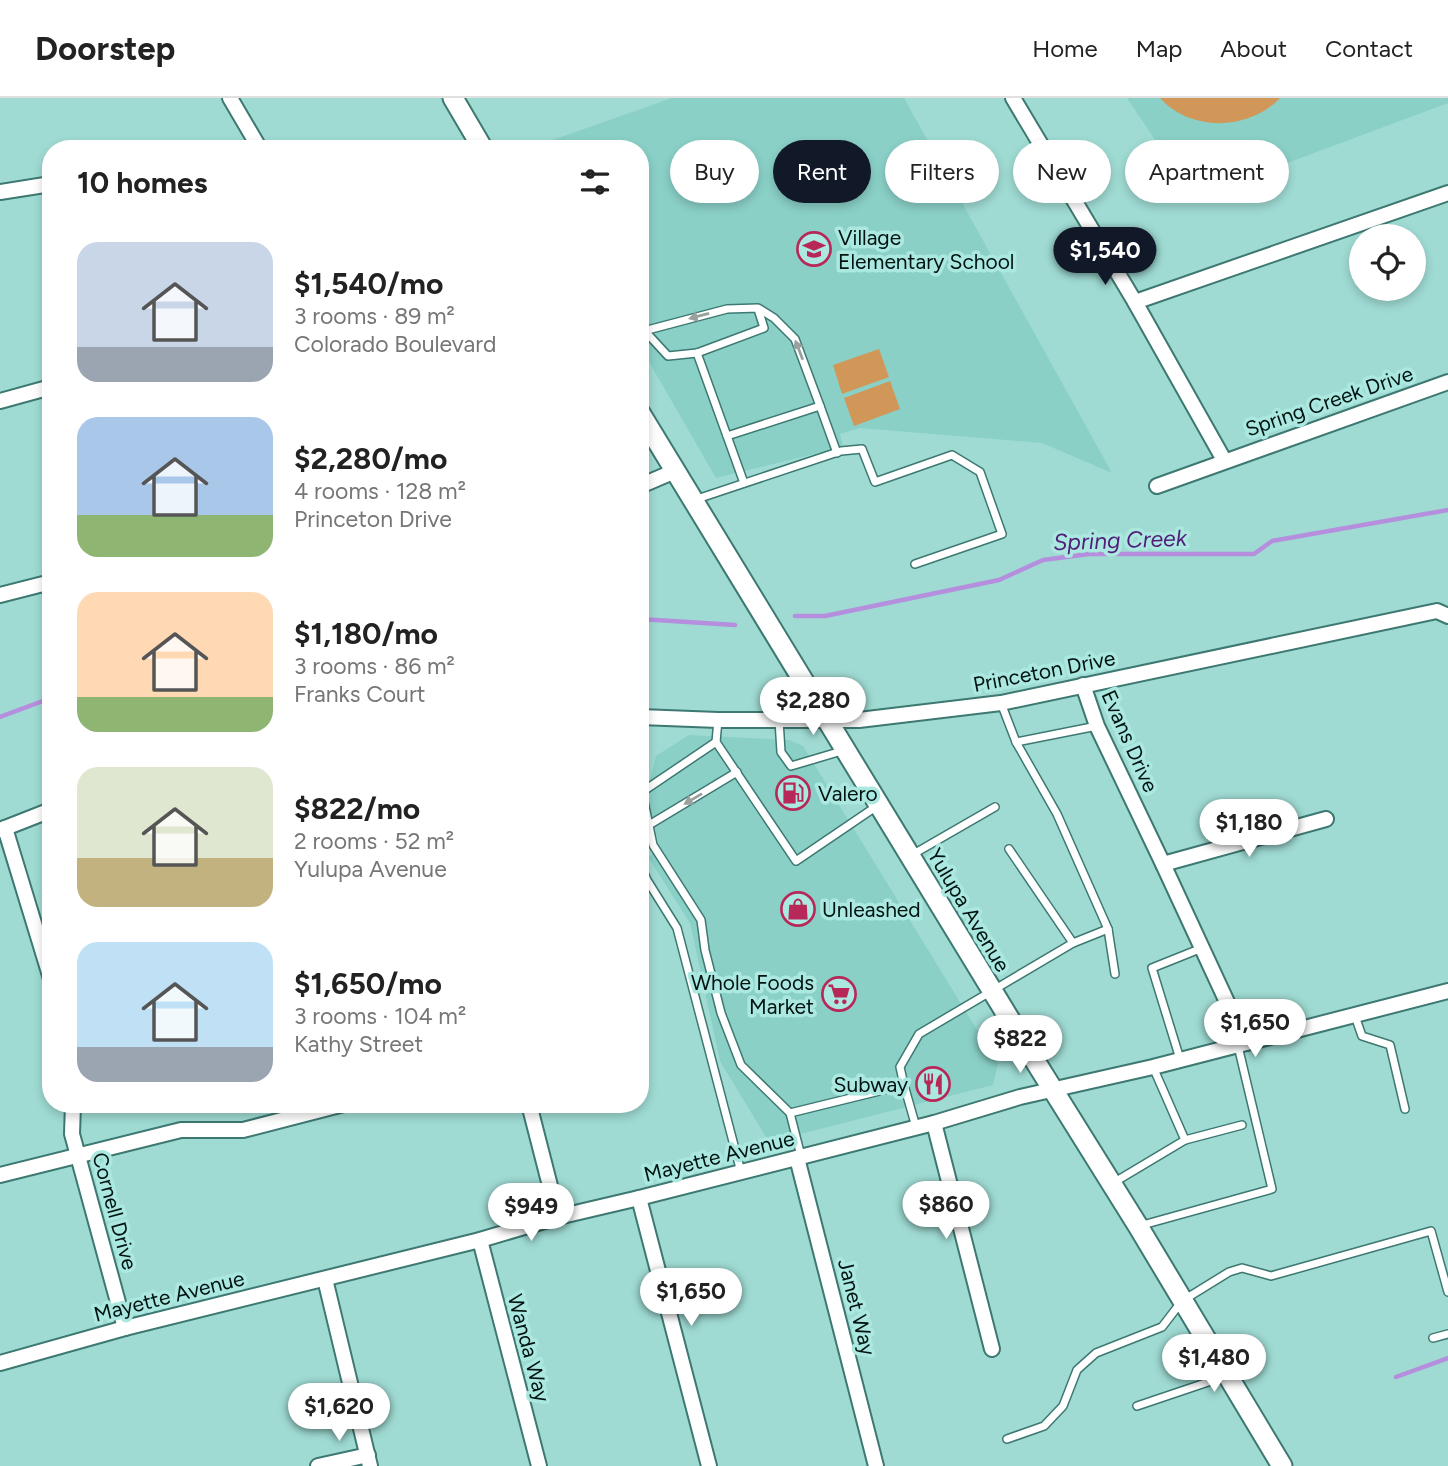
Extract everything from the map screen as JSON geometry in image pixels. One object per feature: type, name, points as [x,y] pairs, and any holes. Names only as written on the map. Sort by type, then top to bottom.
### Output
[{"type":"street","points":[[230,98],[255,140]]},
{"type":"street","points":[[453,98],[478,140]]},
{"type":"street","points":[[1013,98],[1135,302],[1224,460]]},
{"type":"street","points":[[0,192],[42,185]]},
{"type":"street","points":[[1135,302],[1448,193]]},
{"type":"street","name":"Spring Creek Drive","points":[[1157,486],[1448,382]]},
{"type":"street","points":[[0,401],[42,389]]},
{"type":"street","name":"Yulupa Avenue","points":[[649,428],[1282,1466]]},
{"type":"street","points":[[649,482],[675,471]]},
{"type":"street","points":[[0,594],[42,584]]},
{"type":"street","name":"Princeton Drive","points":[[649,718],[859,720],[1000,703],[1437,611],[1448,616]]},
{"type":"street","name":"Evans Drive","points":[[1083,685],[1097,726],[1202,948],[1242,1044]]},
{"type":"street","points":[[42,814],[3,829],[42,951]]},
{"type":"street","points":[[1163,864],[1326,819]]},
{"type":"street","name":"Mayette Avenue","points":[[0,1363],[125,1328],[934,1123],[1052,1089],[1448,991]]},
{"type":"street","name":"Cornell Drive","points":[[73,1113],[72,1134],[125,1328]]},
{"type":"street","points":[[0,1175],[181,1130],[243,1130],[309,1113]]},
{"type":"street","points":[[531,1113],[558,1217]]},
{"type":"street","points":[[934,1123],[992,1349]]},
{"type":"street","name":"Janet Way","points":[[799,1158],[876,1466]]},
{"type":"street","points":[[639,1199],[709,1466]]},
{"type":"street","name":"Wanda Way","points":[[480,1240],[539,1466]]},
{"type":"street","points":[[318,1466],[369,1461],[325,1279]]},
{"type":"lane","points":[[649,338],[668,356],[697,353],[764,328],[758,308]]},
{"type":"lane","points":[[649,329],[727,309],[758,308],[774,318],[795,339],[837,453]]},
{"type":"lane","points":[[697,353],[744,483]]},
{"type":"lane","points":[[727,436],[820,406]]},
{"type":"lane","points":[[693,500],[837,453],[862,449],[875,482],[952,455],[980,472],[1002,534],[915,564]]},
{"type":"lane","points":[[1000,703],[1016,742],[1057,814],[1108,929],[1115,974]]},
{"type":"lane","points":[[718,720],[716,742],[796,861],[879,805]]},
{"type":"lane","points":[[779,720],[781,752],[791,766],[845,750]]},
{"type":"lane","points":[[1016,742],[1097,726]]},
{"type":"lane","points":[[649,787],[716,742]]},
{"type":"lane","points":[[737,772],[649,825],[653,845],[701,920],[705,950],[721,1013],[741,1065],[790,1113],[799,1158]]},
{"type":"lane","points":[[910,856],[995,807]]},
{"type":"lane","points":[[1009,849],[1073,943]]},
{"type":"lane","points":[[649,883],[677,928],[741,1172]]},
{"type":"lane","points":[[916,1127],[900,1067],[919,1034],[1073,943],[1108,929]]},
{"type":"lane","points":[[1180,1059],[1152,968],[1202,948]]},
{"type":"lane","points":[[1354,1015],[1362,1036],[1390,1045],[1405,1109]]},
{"type":"lane","points":[[1138,1226],[1272,1189],[1242,1044]]},
{"type":"lane","points":[[1153,1066],[1185,1140]]},
{"type":"lane","points":[[790,1113],[904,1086]]},
{"type":"lane","points":[[1112,1184],[1185,1140],[1242,1125]]},
{"type":"lane","points":[[1007,1439],[1044,1426],[1063,1406],[1077,1370],[1096,1353],[1162,1327],[1182,1301],[1229,1272],[1242,1268],[1270,1276],[1431,1231],[1448,1292]]},
{"type":"lane","points":[[1433,1338],[1448,1334]]},
{"type":"lane","points":[[1137,1406],[1227,1376]]},
{"type":"shaded area","name":"Village Elementary School","points":[[672,98],[904,98],[927,140],[885,140],[885,203],[962,203],[1112,473],[1042,443],[860,428],[840,434],[843,447],[716,478],[649,362],[649,140],[553,140]]},
{"type":"shaded area","points":[[1127,98],[1448,98],[1448,103],[1289,162],[1289,140],[1155,140]]},
{"type":"shaded area","points":[[1160,98],[1280,98],[1252,117],[1220,123],[1187,117]]},
{"type":"shaded area","points":[[879,349],[889,377],[842,394],[833,365]]},
{"type":"shaded area","points":[[890,381],[900,409],[854,426],[844,398]]},
{"type":"shaded area","points":[[689,735],[789,740],[803,746],[998,1064],[993,1085],[769,1142],[720,1061],[690,923],[649,859],[660,849],[649,802],[649,786],[656,756]]},
{"type":"waterway","name":"Spring Creek","points":[[795,616],[825,616],[999,580],[1043,560],[1089,554],[1254,554],[1272,541],[1448,510]]},
{"type":"waterway","name":"Spring Creek","points":[[649,620],[735,625]]},
{"type":"waterway","name":"Spring Creek","points":[[0,717],[42,701]]},
{"type":"waterway","points":[[1396,1377],[1448,1358]]},
{"type":"place","name":"Village Elementary School","points":[[814,249]]},
{"type":"place","name":"Valero","points":[[793,793]]},
{"type":"place","name":"Unleashed","points":[[798,909]]},
{"type":"place","name":"Whole Foods Market","points":[[839,994]]},
{"type":"place","name":"Subway","points":[[933,1084]]}]
